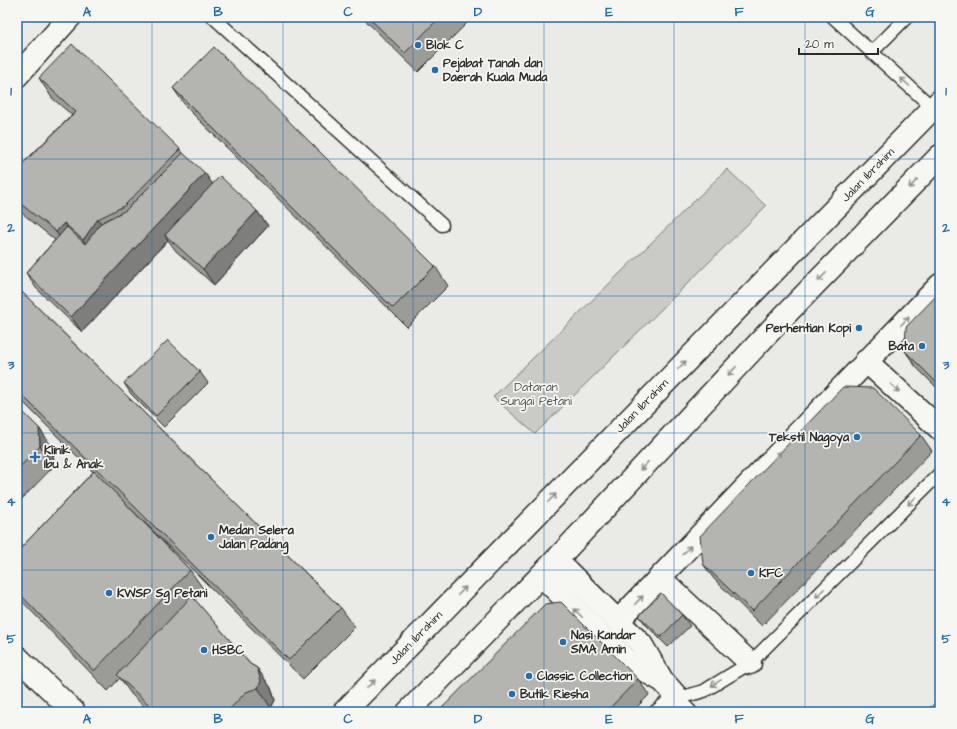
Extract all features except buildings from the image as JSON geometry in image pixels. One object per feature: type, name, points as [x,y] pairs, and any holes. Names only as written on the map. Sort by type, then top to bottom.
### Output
[{"type":"main road","points":[[17,76],[70,17]]},
{"type":"main road","name":"Jalan Ibrahim","points":[[344,712],[937,104]]},
{"type":"main road","points":[[408,712],[541,576],[784,316],[940,156]]},
{"type":"main road","points":[[618,621],[940,285]]},
{"type":"main road","points":[[866,361],[940,429]]},
{"type":"main road","points":[[556,560],[641,644],[662,680],[684,705]]},
{"type":"main road","points":[[541,576],[626,660],[662,680]]},
{"type":"main road","points":[[660,578],[750,663]]},
{"type":"main road","points":[[17,657],[74,712]]},
{"type":"lane","points":[[213,17],[442,225]]},
{"type":"lane","points":[[833,17],[872,52],[937,104]]},
{"type":"lane","points":[[872,52],[907,17]]},
{"type":"lane","points":[[655,712],[668,701],[684,705],[750,663],[940,474]]},
{"type":"green space","name":"Dataran Sungai Petani","points":[[727,169],[766,206],[535,434],[493,397]]},
{"type":"place","name":"Blok C","points":[[418,45]]},
{"type":"place","name":"Pejabat Tanah dan Daerah Kuala Muda","points":[[435,70]]},
{"type":"place","name":"Perhentian Kopi","points":[[859,328]]},
{"type":"place","name":"Bata","points":[[922,346]]},
{"type":"place","name":"Tekstil Nagoya","points":[[857,437]]},
{"type":"place","name":"Klinik Ibu & Anak","points":[[35,457]]},
{"type":"place","name":"Medan Selera Jalan Padang","points":[[211,537]]},
{"type":"place","name":"KFC","points":[[751,573]]},
{"type":"place","name":"KWSP Sg Petani","points":[[109,593]]},
{"type":"place","name":"Nasi Kandar SMA Amin","points":[[563,642]]},
{"type":"place","name":"HSBC","points":[[204,650]]},
{"type":"place","name":"Classic Collection","points":[[529,676]]},
{"type":"place","name":"Butik Riesha","points":[[512,694]]}]
